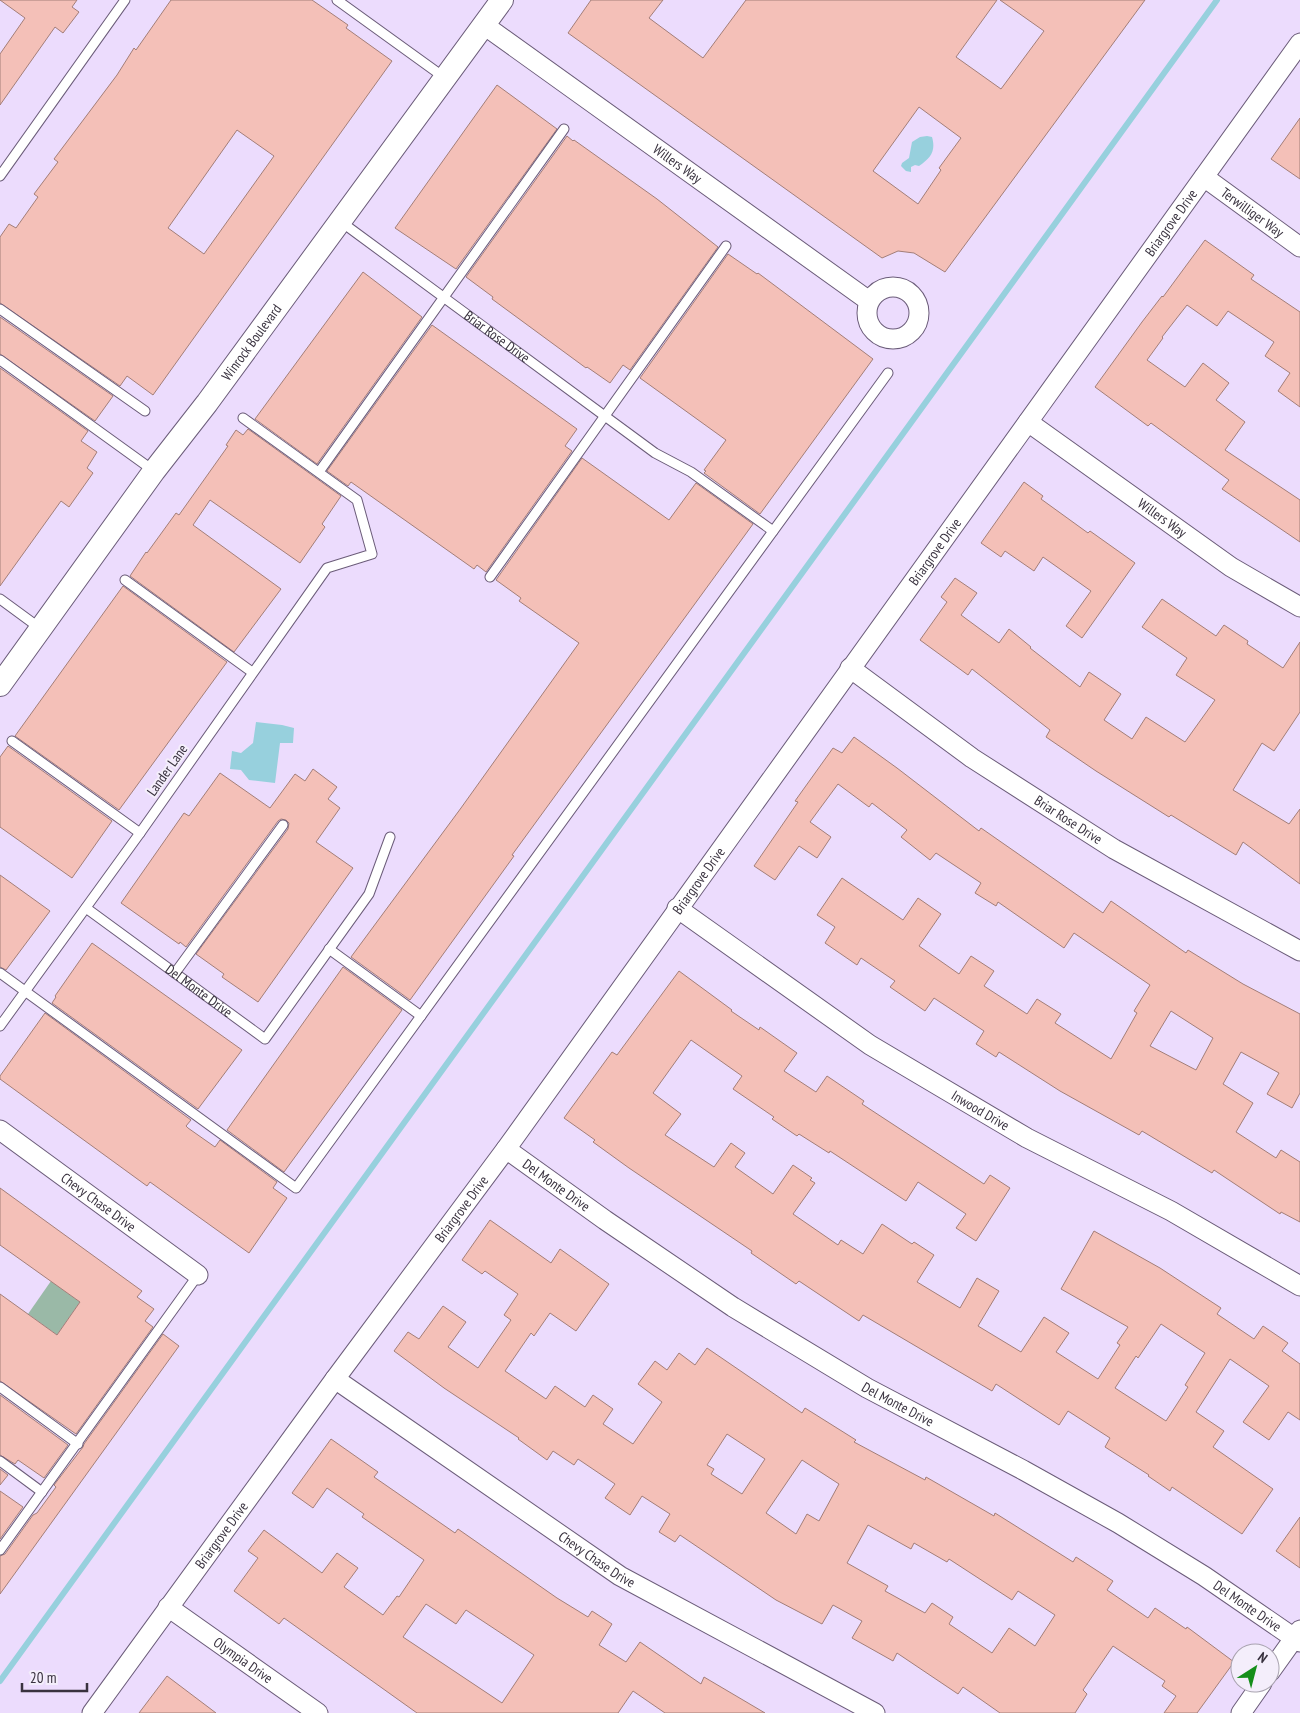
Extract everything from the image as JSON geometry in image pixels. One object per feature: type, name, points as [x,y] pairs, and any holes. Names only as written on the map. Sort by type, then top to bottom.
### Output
[{"type":"street","name":"Winrock Boulevard","points":[[0,685],[154,471],[502,0]]},
{"type":"street","name":"Willers Way","points":[[484,25],[869,301]]},
{"type":"street","name":"Briargrove Drive","points":[[92,1713],[335,1379],[506,1149],[677,908],[1300,43]]},
{"type":"street","name":"Terwilliger Way","points":[[1204,177],[1300,247]]},
{"type":"street","name":"Willers Way","points":[[1028,422],[1232,567],[1300,607]]},
{"type":"street","name":"Briar Rose Drive","points":[[850,668],[972,758],[1114,849],[1300,951]]},
{"type":"street","name":"Inwood Drive","points":[[677,908],[870,1045],[1027,1138],[1171,1211],[1300,1286]]},
{"type":"street","name":"Chevy Chase Drive","points":[[0,1130],[198,1275]]},
{"type":"street","name":"Del Monte Drive","points":[[506,1149],[605,1220],[733,1307],[867,1388],[1023,1470],[1118,1523],[1298,1637]]},
{"type":"street","name":"Chevy Chase Drive","points":[[335,1379],[620,1576],[875,1713]]},
{"type":"street","name":"Olympia Drive","points":[[168,1608],[318,1713]]},
{"type":"street","points":[[1280,1660],[1298,1637]]},
{"type":"street","points":[[1241,1713],[1255,1693]]},
{"type":"lane","points":[[0,176],[125,0]]},
{"type":"lane","points":[[336,0],[445,78]]},
{"type":"lane","points":[[243,418],[319,472],[564,129]]},
{"type":"lane","name":"Briar Rose Drive","points":[[340,221],[655,453],[691,472],[773,532]]},
{"type":"lane","points":[[490,577],[726,246]]},
{"type":"lane","points":[[0,309],[145,411]]},
{"type":"lane","points":[[0,360],[154,471]]},
{"type":"lane","points":[[0,973],[296,1188],[888,373]]},
{"type":"lane","name":"Lander Lane","points":[[0,1026],[140,834],[326,568],[372,554],[357,500],[319,472]]},
{"type":"lane","points":[[125,580],[252,672]]},
{"type":"lane","points":[[0,599],[41,629]]},
{"type":"lane","points":[[12,741],[140,834]]},
{"type":"lane","points":[[176,973],[283,825]]},
{"type":"lane","name":"Del Monte Drive","points":[[86,908],[265,1038],[369,894],[390,837]]},
{"type":"lane","points":[[329,949],[421,1016]]},
{"type":"lane","points":[[0,1550],[198,1275]]},
{"type":"lane","points":[[0,1387],[78,1444]]},
{"type":"lane","points":[[0,1461],[42,1492]]},
{"type":"shaded area","points":[[920,137],[932,137],[933,150],[931,154],[919,166],[911,167],[911,172],[906,171],[901,166],[909,158],[912,142]]},
{"type":"shaded area","points":[[256,722],[294,728],[293,743],[280,743],[275,783],[249,780],[241,770],[230,769],[232,751],[241,753],[253,743]]},
{"type":"shaded area","points":[[51,1281],[80,1302],[57,1335],[28,1314]]},
{"type":"building","points":[[0,0],[77,0],[72,7],[79,12],[63,33],[55,27],[0,105],[0,54],[25,18]]},
{"type":"building","points":[[171,0],[312,0],[348,25],[346,28],[392,61],[153,395],[127,376],[120,386],[0,303],[0,237],[9,224],[16,228],[38,197],[34,194],[58,162],[54,159],[117,75],[134,48],[136,50]],"holes":[[[237,130],[274,156],[204,254],[168,228]]]},
{"type":"building","points":[[591,0],[663,0],[649,18],[703,58],[746,0],[997,0],[956,57],[1001,89],[1044,31],[1000,0],[1145,0],[945,272],[914,253],[898,251],[882,258],[568,33]],"holes":[[[919,107],[961,138],[939,168],[941,170],[918,204],[873,171]]]},
{"type":"building","points":[[497,85],[557,129],[456,269],[395,228]]},
{"type":"building","points":[[1300,118],[1300,179],[1271,159]]},
{"type":"building","points":[[567,136],[657,199],[718,247],[630,370],[623,365],[610,383],[586,368],[492,299],[493,297],[466,277]]},
{"type":"building","points":[[1205,240],[1254,275],[1251,279],[1300,312],[1300,407],[1278,391],[1290,373],[1265,356],[1274,342],[1228,311],[1217,326],[1187,305],[1147,360],[1185,387],[1203,363],[1229,383],[1216,400],[1245,422],[1225,450],[1300,500],[1300,542],[1222,489],[1229,480],[1151,423],[1148,426],[1095,387]]},
{"type":"building","points":[[728,254],[758,273],[873,359],[760,514],[704,473],[706,471],[704,470],[726,440],[640,378]]},
{"type":"building","points":[[363,272],[422,317],[317,464],[255,419]]},
{"type":"building","points":[[0,317],[113,396],[95,421],[0,354]]},
{"type":"building","points":[[432,325],[577,429],[565,446],[572,451],[486,572],[477,565],[474,569],[351,482],[348,486],[327,471]]},
{"type":"building","points":[[0,368],[88,431],[81,441],[97,452],[87,468],[93,473],[69,507],[61,501],[0,586]]},
{"type":"building","points":[[248,429],[341,496],[322,524],[325,527],[300,563],[210,500],[193,525],[281,589],[234,652],[130,576],[176,513],[179,515],[228,446],[226,445],[236,430],[243,435]]},
{"type":"building","points":[[582,458],[669,520],[696,483],[753,524],[512,855],[514,856],[410,1000],[351,957],[579,643],[519,601],[521,598],[496,580]]},
{"type":"building","points":[[1024,482],[1043,496],[1041,499],[1088,533],[1090,531],[1135,563],[1082,638],[1066,626],[1091,591],[1043,557],[1034,571],[1005,551],[1001,557],[981,543]]},
{"type":"building","points":[[955,578],[977,593],[961,615],[999,643],[1009,629],[1080,687],[1089,672],[1121,694],[1104,720],[1132,739],[1146,717],[1185,742],[1215,700],[1176,675],[1187,658],[1142,627],[1162,599],[1216,636],[1224,625],[1248,641],[1247,644],[1283,668],[1300,642],[1300,712],[1274,751],[1262,743],[1233,790],[1289,824],[1300,809],[1300,884],[1243,842],[1236,855],[1171,815],[1169,817],[1096,771],[1046,737],[1050,730],[972,669],[968,675],[920,640],[947,602],[941,597]]},
{"type":"building","points":[[123,586],[227,662],[119,810],[15,736]]},
{"type":"building","points":[[854,737],[979,831],[981,828],[1103,913],[1111,901],[1186,953],[1188,950],[1243,984],[1300,1014],[1300,1093],[1292,1108],[1267,1094],[1279,1073],[1241,1052],[1223,1084],[1253,1103],[1236,1132],[1276,1158],[1281,1150],[1300,1162],[1300,1222],[1281,1212],[1280,1214],[1214,1170],[1212,1173],[1142,1131],[1139,1135],[1060,1091],[999,1052],[996,1057],[976,1044],[984,1031],[934,998],[925,1011],[890,987],[895,981],[861,958],[857,965],[825,943],[835,927],[817,915],[842,878],[903,920],[918,898],[941,914],[919,946],[959,974],[971,956],[994,971],[984,986],[1027,1014],[1037,999],[1061,1014],[1055,1023],[1111,1059],[1137,1013],[1134,1011],[1150,985],[1074,933],[1064,948],[998,902],[996,906],[975,893],[981,883],[936,853],[930,860],[901,837],[907,830],[872,803],[869,807],[838,784],[810,822],[831,837],[817,858],[799,846],[775,880],[754,866],[798,802],[795,801],[833,748],[842,753]],"holes":[[[1171,1011],[1213,1038],[1196,1070],[1150,1046]]]},
{"type":"building","points":[[8,746],[112,821],[72,878],[0,827],[0,757]]},
{"type":"building","points":[[313,769],[337,787],[328,799],[340,808],[316,842],[353,868],[258,1002],[222,977],[224,974],[196,954],[288,829],[289,823],[286,820],[281,819],[278,821],[186,947],[121,903],[184,813],[189,816],[220,773],[270,808],[295,774],[305,781]]},
{"type":"building","points":[[0,875],[50,911],[6,970],[0,967]]},
{"type":"building","points":[[92,943],[242,1050],[198,1109],[52,1003]]},
{"type":"building","points":[[343,967],[402,1010],[284,1172],[227,1130]]},
{"type":"building","points":[[679,971],[731,1011],[759,1030],[760,1027],[797,1053],[784,1071],[816,1092],[827,1076],[864,1101],[862,1104],[984,1184],[990,1175],[1010,1188],[976,1241],[956,1228],[966,1214],[918,1182],[906,1201],[830,1151],[829,1153],[799,1134],[797,1136],[772,1119],[774,1117],[733,1089],[742,1076],[691,1040],[653,1093],[681,1114],[665,1135],[714,1167],[731,1143],[745,1153],[735,1167],[773,1194],[793,1165],[812,1178],[810,1180],[815,1183],[793,1214],[838,1245],[841,1240],[863,1254],[882,1224],[912,1244],[914,1242],[934,1255],[917,1282],[960,1308],[977,1278],[999,1291],[978,1326],[1021,1352],[1044,1317],[1069,1333],[1056,1352],[1098,1379],[1120,1345],[1117,1343],[1128,1327],[1061,1289],[1094,1231],[1160,1268],[1221,1308],[1217,1314],[1254,1339],[1263,1326],[1288,1343],[1282,1351],[1300,1364],[1300,1420],[1288,1412],[1269,1440],[1243,1422],[1269,1386],[1230,1359],[1196,1412],[1224,1431],[1213,1447],[1273,1489],[1242,1534],[1172,1487],[1170,1491],[1105,1447],[1110,1438],[1068,1411],[1059,1425],[996,1384],[992,1391],[863,1315],[859,1321],[799,1281],[796,1284],[751,1253],[752,1251],[593,1142],[595,1140],[564,1118],[612,1052],[617,1055]],"holes":[[[1161,1324],[1205,1353],[1185,1385],[1188,1387],[1166,1421],[1115,1388],[1136,1356],[1138,1358]]]},
{"type":"building","points":[[45,1013],[191,1120],[186,1126],[188,1128],[215,1147],[220,1140],[277,1182],[273,1188],[287,1198],[249,1253],[150,1182],[147,1186],[0,1079],[0,1076]]},
{"type":"building","points":[[0,1188],[142,1291],[137,1297],[154,1309],[145,1321],[153,1327],[76,1434],[0,1381],[0,1294],[57,1335],[80,1302],[0,1245]]},
{"type":"building","points":[[490,1220],[551,1263],[560,1249],[609,1284],[576,1331],[550,1313],[534,1336],[531,1333],[505,1371],[546,1399],[555,1386],[585,1407],[593,1395],[613,1409],[603,1424],[633,1444],[662,1402],[638,1384],[655,1361],[667,1370],[679,1353],[695,1365],[707,1348],[802,1413],[805,1408],[856,1440],[854,1442],[925,1480],[926,1477],[994,1516],[995,1513],[1073,1562],[1076,1557],[1113,1581],[1107,1590],[1148,1618],[1155,1608],[1186,1629],[1187,1627],[1230,1659],[1230,1668],[1197,1713],[1164,1713],[1176,1696],[1162,1686],[1165,1681],[1113,1646],[1083,1690],[1087,1694],[1075,1713],[1000,1713],[963,1687],[958,1694],[897,1653],[893,1661],[852,1638],[862,1621],[833,1605],[822,1624],[776,1600],[680,1535],[675,1542],[659,1532],[670,1514],[642,1496],[630,1515],[605,1498],[615,1484],[578,1459],[574,1465],[553,1451],[547,1460],[519,1438],[444,1388],[394,1351],[408,1332],[419,1339],[443,1306],[466,1322],[448,1347],[478,1368],[511,1320],[504,1315],[518,1294],[485,1271],[482,1274],[462,1260]],"holes":[[[727,1434],[765,1459],[742,1494],[711,1474],[714,1469],[707,1465]],[[802,1460],[839,1484],[819,1521],[807,1514],[796,1534],[766,1513]],[[868,1525],[911,1549],[914,1543],[947,1562],[949,1559],[1012,1600],[1018,1591],[1055,1615],[1035,1646],[1009,1628],[992,1653],[949,1624],[953,1617],[932,1603],[925,1613],[885,1591],[888,1586],[847,1563]]]},
{"type":"building","points":[[163,1334],[179,1346],[0,1594],[0,1556],[5,1554],[33,1515],[37,1513],[56,1487],[54,1485]]},
{"type":"building","points":[[0,1395],[68,1445],[44,1478],[18,1460],[15,1464],[0,1455]]},
{"type":"building","points":[[331,1439],[378,1472],[374,1477],[455,1533],[458,1529],[557,1598],[588,1617],[592,1611],[612,1624],[599,1645],[626,1662],[640,1642],[701,1684],[704,1677],[765,1713],[665,1713],[633,1691],[618,1713],[417,1713],[284,1618],[279,1624],[234,1591],[258,1558],[248,1551],[264,1530],[322,1573],[337,1553],[358,1568],[344,1587],[383,1615],[397,1596],[399,1597],[424,1560],[362,1517],[364,1514],[327,1488],[313,1508],[292,1493]],"holes":[[[426,1604],[456,1624],[466,1610],[534,1655],[502,1703],[403,1637]]]},
{"type":"building","points":[[0,1469],[8,1475],[0,1485]]},
{"type":"building","points":[[0,1491],[23,1507],[0,1539]]},
{"type":"building","points":[[1300,1517],[1300,1568],[1276,1551]]},
{"type":"building","points":[[167,1676],[216,1713],[139,1713]]},
{"type":"waterway","points":[[0,1681],[1217,0]]}]
